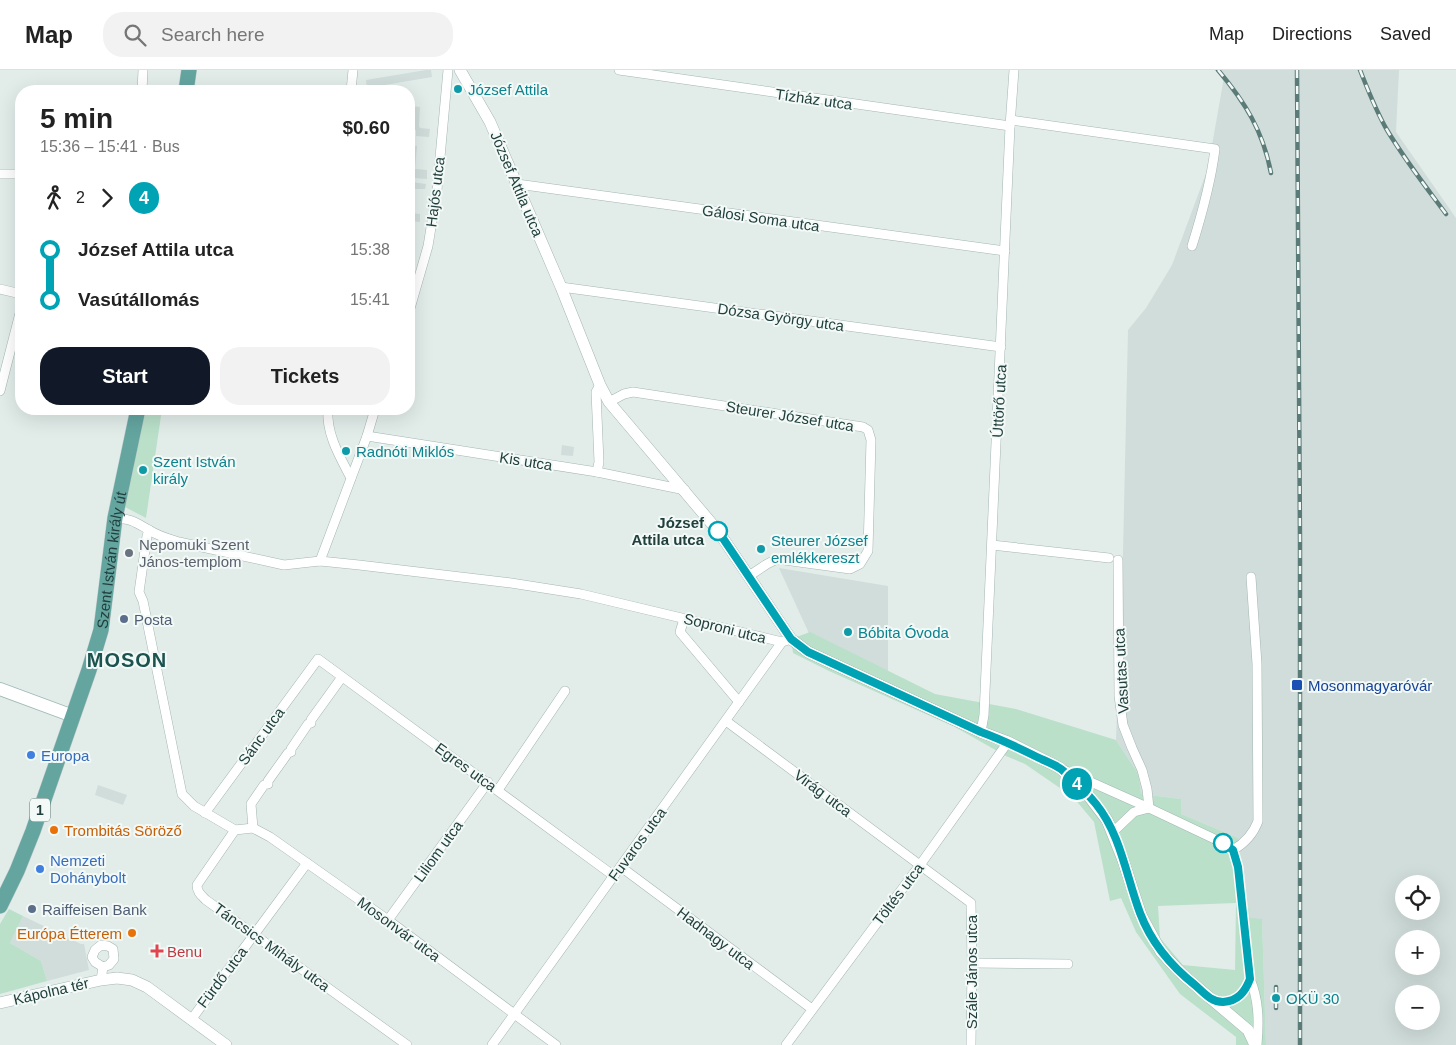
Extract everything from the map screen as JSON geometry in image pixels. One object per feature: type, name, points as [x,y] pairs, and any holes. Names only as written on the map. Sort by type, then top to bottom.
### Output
[{"type":"main road","points":[[187,85],[189,70]]},
{"type":"main road","name":"Szent István király út","points":[[0,906],[33,831],[90,670],[101,630],[115,518],[137,415]]},
{"type":"main road","points":[[0,689],[73,716]]},
{"type":"street","points":[[142,85],[143,70]]},
{"type":"street","points":[[352,85],[353,70]]},
{"type":"street","name":"Hajós utca","points":[[415,291],[428,246],[437,190],[448,70]]},
{"type":"street","name":"József Attila utca","points":[[460,70],[490,122],[561,287],[600,385],[609,402],[718,531],[750,576],[786,641]]},
{"type":"street","name":"Tízház utca","points":[[619,70],[1215,149],[1205,203],[1192,246]]},
{"type":"street","name":"Úttörő utca","points":[[981,732],[984,716],[1010,123],[1014,70]]},
{"type":"street","points":[[0,174],[15,174]]},
{"type":"street","name":"Gálosi Soma utca","points":[[517,184],[1005,251]]},
{"type":"street","name":"Dózsa György utca","points":[[561,287],[1001,347]]},
{"type":"street","points":[[0,289],[15,293]]},
{"type":"street","points":[[0,391],[15,332]]},
{"type":"street","name":"József Attila utca","points":[[597,472],[599,462],[596,392],[600,385]]},
{"type":"street","name":"Steurer József utca","points":[[609,402],[624,394],[633,392],[863,427],[868,430],[871,440],[868,551],[860,564],[850,569],[777,559],[750,576]]},
{"type":"street","points":[[328,415],[336,449],[350,478]]},
{"type":"street","points":[[320,561],[373,415]]},
{"type":"street","name":"Kis utca","points":[[367,436],[597,472],[685,490]]},
{"type":"street","name":"Soproni utca","points":[[115,518],[128,519],[165,538],[179,542],[284,565],[320,561],[389,568],[581,594],[786,641],[981,732],[1008,742],[1060,768],[1074,780],[1096,805],[1113,832],[1141,915],[1161,952],[1173,966],[1248,1030],[1256,1045]]},
{"type":"street","points":[[149,530],[139,592],[143,601],[182,794],[194,806],[235,830],[253,828],[251,804],[342,677]]},
{"type":"street","points":[[992,545],[1109,558]]},
{"type":"street","name":"Vasutas utca","points":[[1118,560],[1118,696],[1124,725],[1142,770],[1149,808]]},
{"type":"street","points":[[1233,850],[1243,844],[1254,833],[1258,821],[1257,664],[1251,577]]},
{"type":"street","points":[[684,619],[680,632],[739,702]]},
{"type":"street","name":"Fuvaros utca","points":[[492,1045],[739,702],[786,641]]},
{"type":"street","name":"Egres utca","points":[[318,659],[614,876]]},
{"type":"street","name":"Sánc utca","points":[[205,813],[318,659]]},
{"type":"street","points":[[498,790],[565,690]]},
{"type":"street","name":"Virág utca","points":[[726,721],[920,865]]},
{"type":"street","name":"Töltés utca","points":[[786,1045],[920,865],[1008,742]]},
{"type":"street","points":[[1060,768],[1223,843],[1233,850],[1238,867],[1250,979],[1258,1007],[1256,1045]]},
{"type":"street","name":"Liliom utca","points":[[388,920],[488,782]]},
{"type":"street","points":[[1113,832],[1134,812],[1149,808]]},
{"type":"street","name":"Mosonvár utca","points":[[253,828],[307,862],[388,920],[556,1045]]},
{"type":"street","name":"Táncsics Mihály utca","points":[[235,830],[197,885],[197,890],[206,900],[407,1045]]},
{"type":"street","name":"Fürdő utca","points":[[191,1020],[307,862]]},
{"type":"street","name":"Szále János utca","points":[[920,865],[971,903],[971,1045]]},
{"type":"street","name":"Hadnagy utca","points":[[621,867],[812,1009]]},
{"type":"street","points":[[101,945],[113,949],[114,959],[109,965],[103,967],[95,962],[92,957],[95,950],[101,945]]},
{"type":"street","points":[[972,963],[1068,964]]},
{"type":"street","points":[[101,980],[103,967]]},
{"type":"street","name":"Kápolna tér","points":[[0,1003],[101,980],[117,978],[132,980],[147,987],[226,1045]]},
{"type":"street","points":[[1211,999],[1226,1002],[1236,999],[1244,992],[1250,979]]},
{"type":"shaded area","points":[[426,70],[431,70],[432,77],[385,85],[367,85],[366,80]]},
{"type":"shaded area","points":[[1214,70],[1399,70],[1396,132],[1456,218],[1456,1045],[1266,1045],[1262,919],[1250,919],[1238,838],[1181,814],[1181,799],[1141,794],[1139,775],[1116,740],[1128,330],[1146,308],[1172,265],[1208,168],[1224,77]]},
{"type":"shaded area","points":[[415,106],[420,107],[419,126],[420,128],[430,129],[429,137],[416,136]]},
{"type":"shaded area","points":[[415,146],[417,146],[415,169]]},
{"type":"shaded area","points":[[415,169],[427,170],[427,179],[415,178]]},
{"type":"shaded area","points":[[415,183],[426,184],[425,189],[415,189]]},
{"type":"shaded area","points":[[415,214],[420,214],[420,222],[415,222]]},
{"type":"shaded area","points":[[562,445],[574,447],[573,456],[561,455]]},
{"type":"shaded area","points":[[779,568],[888,586],[888,674],[813,642]]},
{"type":"shaded area","points":[[98,785],[127,795],[123,805],[95,795]]},
{"type":"shaded area","points":[[23,916],[84,944],[89,970],[47,981],[41,961],[10,943]]},
{"type":"green space","points":[[144,415],[161,415],[146,518],[123,506],[131,479]]},
{"type":"green space","points":[[810,632],[935,694],[1016,709],[1116,740],[1139,775],[1141,794],[1181,799],[1181,814],[1238,838],[1250,918],[1262,919],[1266,1045],[1236,1045],[1236,1037],[1180,994],[1136,932],[1121,898],[1110,901],[1094,822],[1073,797],[1025,764],[1006,756],[955,727],[793,653],[791,639]],"holes":[[[1236,903],[1235,970],[1183,965],[1160,938],[1158,906]]]},
{"type":"green space","points":[[9,909],[23,916],[10,943],[41,961],[47,981],[0,994],[0,924]]},
{"type":"railway","points":[[1218,70],[1237,94],[1252,118],[1268,158],[1271,173]]},
{"type":"railway","points":[[1297,70],[1300,542],[1300,1045]]},
{"type":"railway","points":[[1360,70],[1387,130],[1408,163],[1446,214]]},
{"type":"railway","points":[[1276,987],[1276,1008]]},
{"type":"bus line","name":"4","points":[[718,531],[791,639],[808,652],[981,732],[1008,742],[1060,768],[1074,780],[1107,820],[1117,842],[1141,915],[1161,952],[1182,975],[1211,999],[1219,1002],[1232,1001],[1241,996],[1250,979],[1238,867],[1233,850],[1223,843]]},
{"type":"place","name":"József Attila","points":[[458,89]]},
{"type":"place","name":"Radnóti Miklós","points":[[346,451]]},
{"type":"place","name":"Szent István király","points":[[143,470]]},
{"type":"place","name":"József Attila utca","points":[[718,531]]},
{"type":"place","name":"Steurer József emlékkereszt","points":[[761,549]]},
{"type":"place","name":"Nepomuki Szent János-templom","points":[[129,553]]},
{"type":"place","name":"Posta","points":[[124,619]]},
{"type":"place","name":"Bóbita Óvoda","points":[[848,632]]},
{"type":"place","name":"Mosonmagyaróvár","points":[[1297,685]]},
{"type":"place","name":"Europa","points":[[31,755]]},
{"type":"place","name":"Trombitás Söröző","points":[[54,830]]},
{"type":"place","name":"Nemzeti Dohánybolt","points":[[40,869]]},
{"type":"place","name":"Raiffeisen Bank","points":[[32,909]]},
{"type":"place","name":"Európa Étterem","points":[[132,933]]},
{"type":"place","name":"Benu","points":[[157,951]]},
{"type":"place","name":"OKÜ 30","points":[[1276,998]]},
{"type":"district","name":"MOSON","points":[[127,660]]}]
